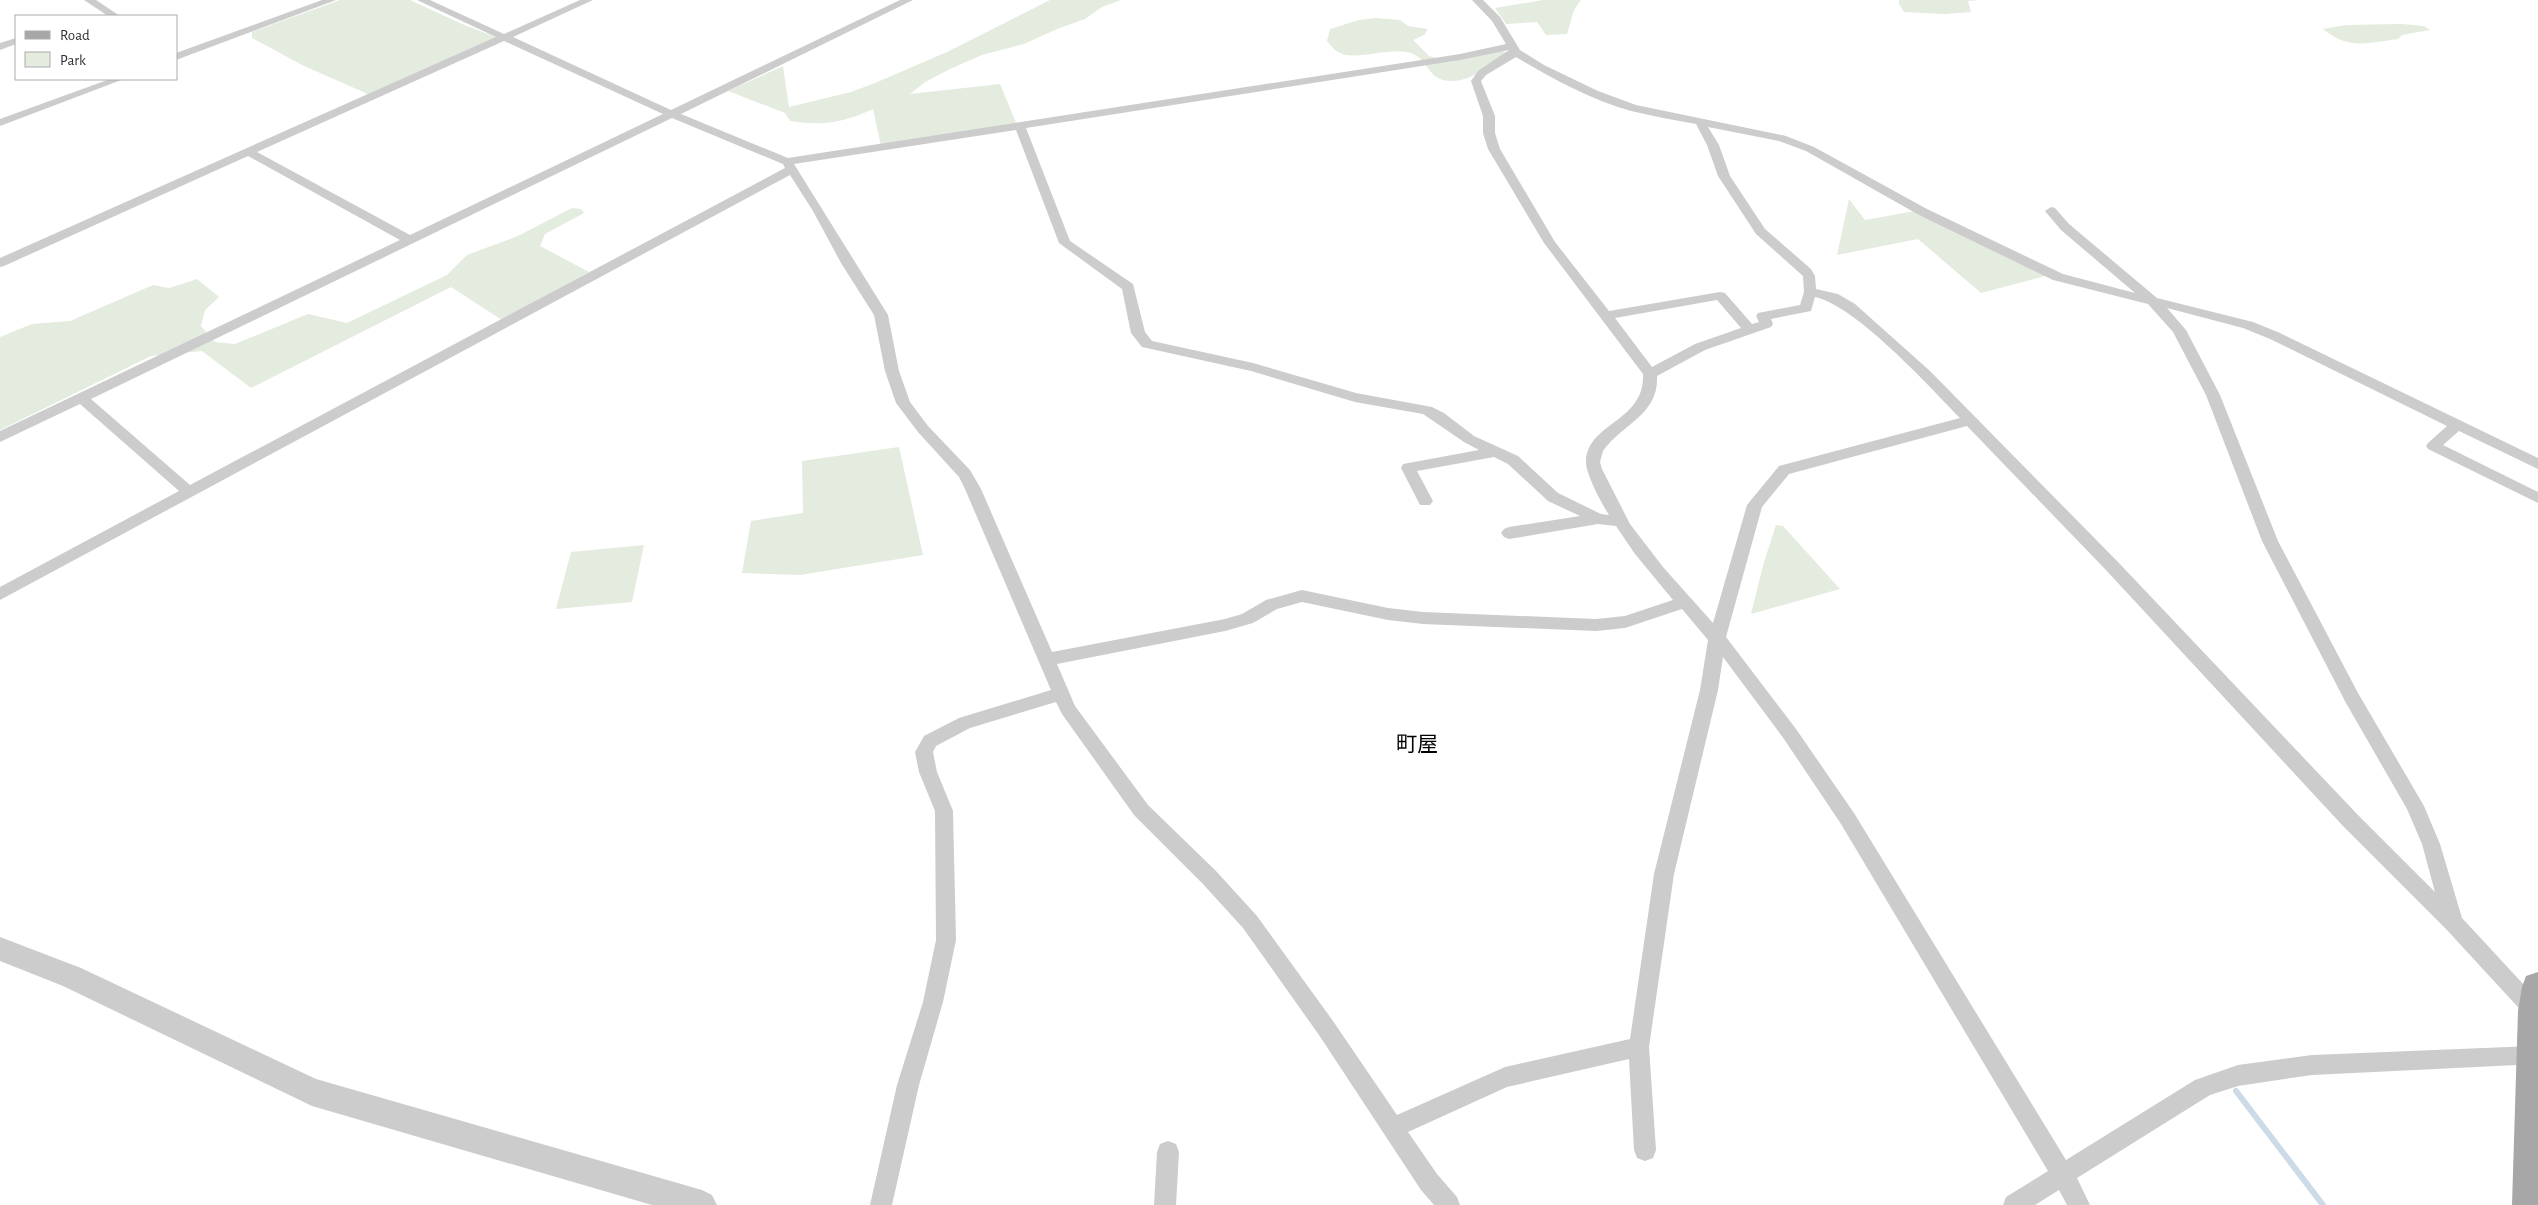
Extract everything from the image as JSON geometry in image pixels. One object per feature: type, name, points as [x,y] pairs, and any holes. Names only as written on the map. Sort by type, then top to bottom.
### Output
[{"type":"main road","points":[[2530,1205],[2536,999]]},
{"type":"street","points":[[89,0],[110,14]]},
{"type":"street","points":[[178,56],[330,0]]},
{"type":"street","points":[[424,0],[790,166],[881,315],[892,371],[903,402],[923,430],[965,474],[973,489],[1048,659],[1061,694],[1093,745],[1141,810],[1209,877],[1250,922],[1326,1028],[1429,1182],[1449,1205]]},
{"type":"street","points":[[0,263],[588,0]]},
{"type":"street","points":[[0,437],[908,0]]},
{"type":"street","points":[[1477,0],[1496,18],[1514,49],[1540,67],[1611,101],[1633,108],[1699,120],[1792,141],[1810,149],[1923,212],[2058,277],[2240,323],[2274,336],[2538,464]]},
{"type":"street","points":[[0,47],[15,41]]},
{"type":"street","points":[[0,594],[190,493],[790,166],[1020,126],[1514,49]]},
{"type":"street","points":[[1514,49],[1482,73],[1476,80],[1488,116],[1489,133],[1494,148],[1550,243],[1650,374],[1652,382],[1650,391],[1640,408],[1606,437],[1596,450],[1593,462],[1618,521],[1685,602],[1718,638],[1778,714],[1899,901],[2062,1173],[2079,1205]]},
{"type":"street","points":[[0,123],[116,80]]},
{"type":"street","points":[[1650,374],[1700,347],[1766,324],[1763,316],[1806,308],[1810,292],[1809,276],[1806,272],[1765,236],[1734,192],[1722,173],[1713,145],[1699,120]]},
{"type":"street","points":[[1020,126],[1065,243],[1128,287],[1138,333],[1148,344],[1253,367],[1345,395],[1427,410],[1439,416],[1469,438],[1514,460],[1553,497],[1598,519]]},
{"type":"street","points":[[248,152],[410,240]]},
{"type":"street","points":[[2052,211],[2072,233],[2152,300],[2179,330],[2213,395],[2270,540],[2352,698],[2415,806],[2431,844],[2453,923]]},
{"type":"street","points":[[1810,292],[1833,297],[1856,313],[1925,374],[1968,421],[2111,565],[2350,820],[2453,923],[2536,999]]},
{"type":"street","points":[[1606,316],[1720,296],[1749,329]]},
{"type":"street","points":[[81,398],[190,493]]},
{"type":"street","points":[[1645,1150],[1639,1046],[1664,874],[1709,690],[1718,638],[1755,505],[1769,491],[1784,470],[1968,421]]},
{"type":"street","points":[[2457,425],[2433,446],[2538,498]]},
{"type":"street","points":[[1425,501],[1408,468],[1496,452]]},
{"type":"street","points":[[1509,533],[1598,519],[1618,521]]},
{"type":"street","points":[[1048,659],[1225,625],[1247,619],[1272,604],[1302,596],[1388,614],[1423,618],[1536,621],[1596,625],[1625,622],[1685,602]]},
{"type":"street","points":[[881,1205],[908,1084],[933,1002],[946,940],[944,811],[928,772],[924,752],[930,740],[965,722],[1061,694]]},
{"type":"street","points":[[0,949],[72,977],[312,1092],[702,1205]]},
{"type":"street","points":[[1392,1128],[1505,1077],[1639,1046]]},
{"type":"street","points":[[2014,1205],[2062,1173],[2203,1087],[2227,1076],[2288,1067],[2439,1058],[2533,1056]]},
{"type":"street","points":[[1165,1205],[1168,1152]]},
{"type":"green space","points":[[340,0],[410,0],[498,38],[370,95],[302,65],[252,38],[252,32]]},
{"type":"green space","points":[[1050,0],[1121,0],[1102,7],[1085,19],[1024,44],[982,55],[950,69],[925,82],[910,94],[1000,84],[1017,125],[881,146],[873,109],[833,122],[790,121],[785,113],[728,91],[783,66],[789,107],[851,92],[947,52]]},
{"type":"green space","points":[[1543,0],[1581,0],[1574,10],[1567,34],[1546,35],[1537,22],[1506,24],[1495,8]]},
{"type":"green space","points":[[1899,0],[1980,0],[1968,1],[1971,12],[1945,14],[1904,12],[1899,4]]},
{"type":"green space","points":[[1376,18],[1400,20],[1408,26],[1428,29],[1424,35],[1413,40],[1429,56],[1448,62],[1502,51],[1507,53],[1475,75],[1453,81],[1438,78],[1422,60],[1411,53],[1393,51],[1345,55],[1337,51],[1327,41],[1330,29],[1359,20]]},
{"type":"green space","points":[[2402,24],[2424,26],[2430,30],[2402,35],[2398,39],[2359,43],[2341,40],[2323,29],[2346,25]]},
{"type":"green space","points":[[1849,199],[1865,220],[1915,211],[2049,275],[1981,293],[1918,239],[1837,255]]},
{"type":"green space","points":[[572,208],[581,209],[584,213],[545,234],[540,246],[589,272],[502,320],[451,287],[251,388],[202,351],[151,356],[0,430],[0,337],[32,324],[70,321],[153,285],[169,288],[197,279],[219,297],[205,310],[201,326],[215,342],[235,344],[308,314],[347,323],[447,275],[467,255],[518,236]]},
{"type":"green space","points":[[899,447],[923,555],[800,575],[742,573],[751,521],[803,513],[802,461]]},
{"type":"green space","points":[[1776,525],[1783,526],[1840,589],[1751,614],[1764,562]]},
{"type":"green space","points":[[644,545],[632,602],[556,609],[571,552]]},
{"type":"waterway","points":[[2236,1091],[2323,1205]]},
{"type":"district","name":"町屋","points":[[1417,744]]}]
